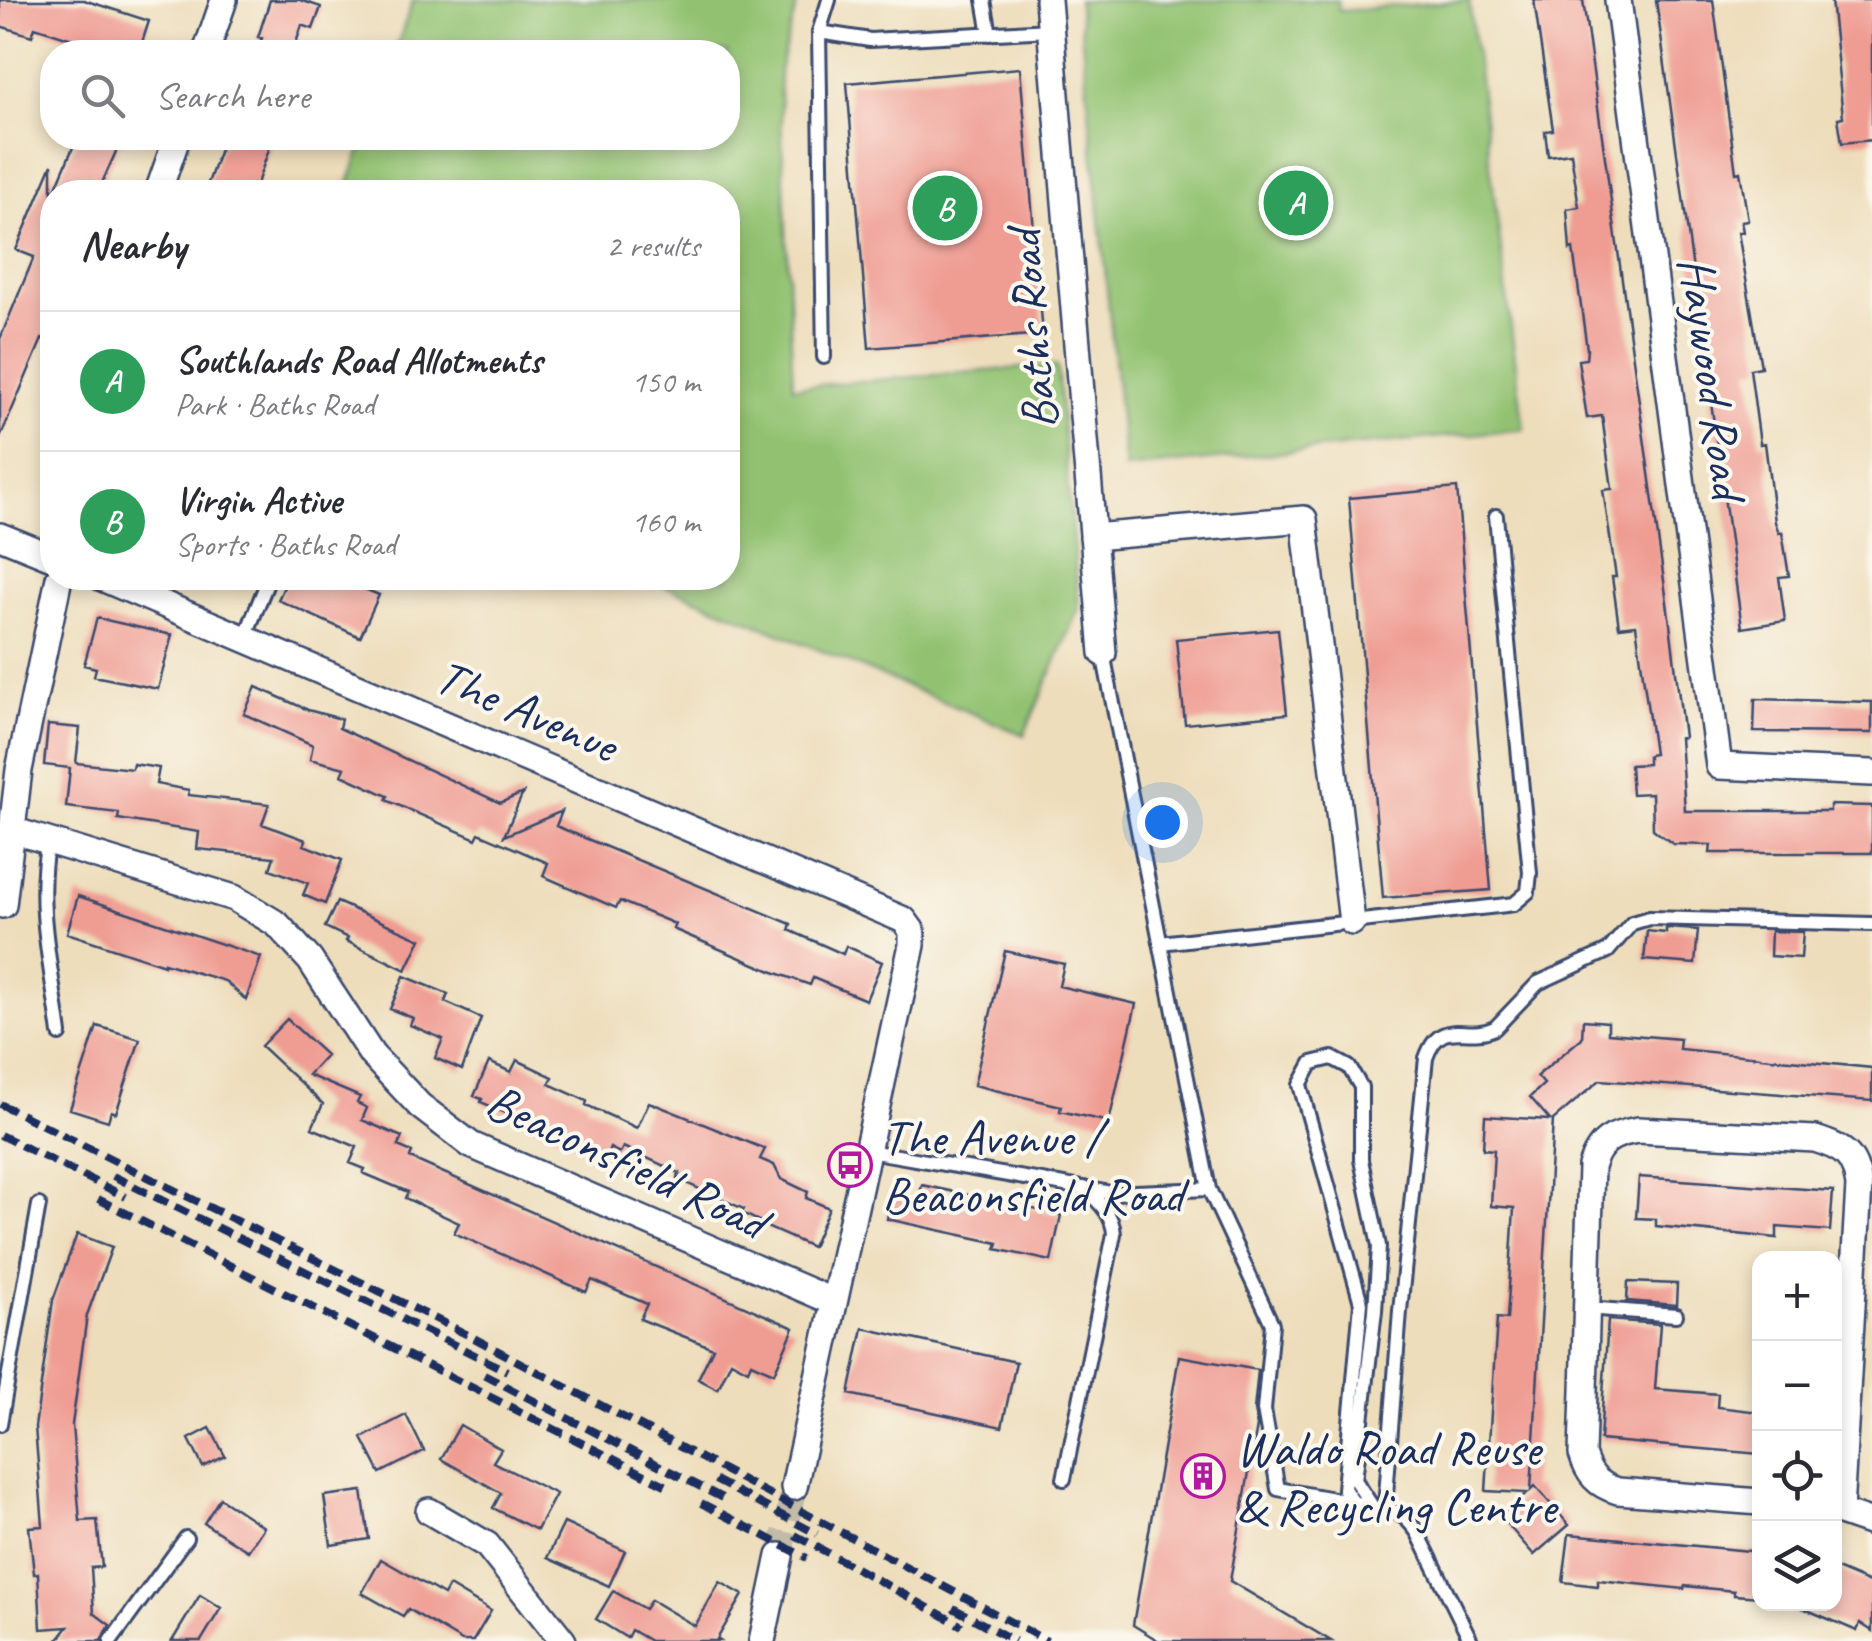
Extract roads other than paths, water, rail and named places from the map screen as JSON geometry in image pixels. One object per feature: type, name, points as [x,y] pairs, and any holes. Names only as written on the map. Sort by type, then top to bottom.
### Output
[{"type":"street","name":"Baths Road","points":[[1048,0],[1102,652]]},
{"type":"street","name":"Haywood Road","points":[[1618,0],[1719,766],[1872,773]]},
{"type":"street","points":[[208,40],[215,2]]},
{"type":"street","points":[[162,180],[173,150]]},
{"type":"street","points":[[1093,537],[1304,518],[1352,922]]},
{"type":"street","points":[[0,536],[40,552]]},
{"type":"street","points":[[3,905],[19,770],[56,590]]},
{"type":"street","name":"The Avenue","points":[[131,590],[904,920],[912,931],[912,944],[869,1151]]},
{"type":"street","name":"Beaconsfield Road","points":[[12,830],[234,898],[277,924],[310,960],[372,1055],[420,1106],[471,1144],[834,1302]]},
{"type":"street","points":[[1752,1501],[1618,1492],[1605,1488],[1586,1466],[1582,1454],[1591,1168],[1596,1152],[1616,1134],[1638,1130],[1815,1139],[1844,1151],[1857,1169],[1858,1186],[1842,1443]]},
{"type":"street","points":[[794,1487],[869,1151]]},
{"type":"street","points":[[430,1512],[488,1545],[563,1641]]},
{"type":"street","points":[[1842,1512],[1872,1523]]},
{"type":"street","points":[[762,1641],[780,1556]]},
{"type":"lane","points":[[824,357],[818,32],[830,0]]},
{"type":"lane","points":[[984,0],[990,34]]},
{"type":"lane","points":[[818,32],[870,40],[1050,30]]},
{"type":"lane","points":[[1160,944],[1514,904],[1528,892],[1530,873],[1496,516]]},
{"type":"lane","points":[[245,637],[264,590]]},
{"type":"lane","points":[[1102,652],[1209,1188],[1272,1324],[1264,1410],[1278,1489],[1378,1507],[1408,1519],[1471,1641]]},
{"type":"lane","points":[[48,841],[42,866],[43,906],[60,1034]]},
{"type":"lane","points":[[1378,1507],[1426,1058],[1434,1039],[1442,1034],[1487,1032],[1538,983],[1608,950],[1632,923],[1648,918],[1872,924]]},
{"type":"lane","points":[[1353,1502],[1344,1489],[1361,1303],[1300,1085],[1312,1063],[1332,1058],[1349,1067],[1360,1087],[1361,1160],[1378,1246],[1355,1480],[1378,1507]]},
{"type":"lane","points":[[869,1151],[1111,1193],[1209,1188]]},
{"type":"lane","points":[[1064,1480],[1114,1234],[1114,1223],[1084,1188]]},
{"type":"lane","points":[[0,1424],[39,1205]]},
{"type":"lane","points":[[1587,1308],[1676,1315]]},
{"type":"lane","points":[[110,1641],[186,1538]]},
{"type":"tunnel","points":[[780,1556],[794,1487]]},
{"type":"railway","points":[[0,1104],[468,1335],[1047,1641]]},
{"type":"railway","points":[[0,1135],[126,1197]]},
{"type":"railway","points":[[113,1176],[507,1371]]},
{"type":"railway","points":[[98,1199],[669,1487]]},
{"type":"railway","points":[[484,1375],[728,1501]]},
{"type":"railway","points":[[715,1480],[817,1534]]},
{"type":"railway","points":[[701,1503],[807,1558]]},
{"type":"railway","points":[[795,1535],[962,1626]]},
{"type":"railway","points":[[953,1608],[1015,1641]]},
{"type":"place","name":"Southlands Road Allotments","points":[[1296,203]]},
{"type":"place","name":"Virgin Active","points":[[945,208]]},
{"type":"place","name":"The Avenue / Beaconsfield Road","points":[[850,1165]]},
{"type":"place","name":"Waldo Road Reuse & Recycling Centre","points":[[1203,1476]]}]
